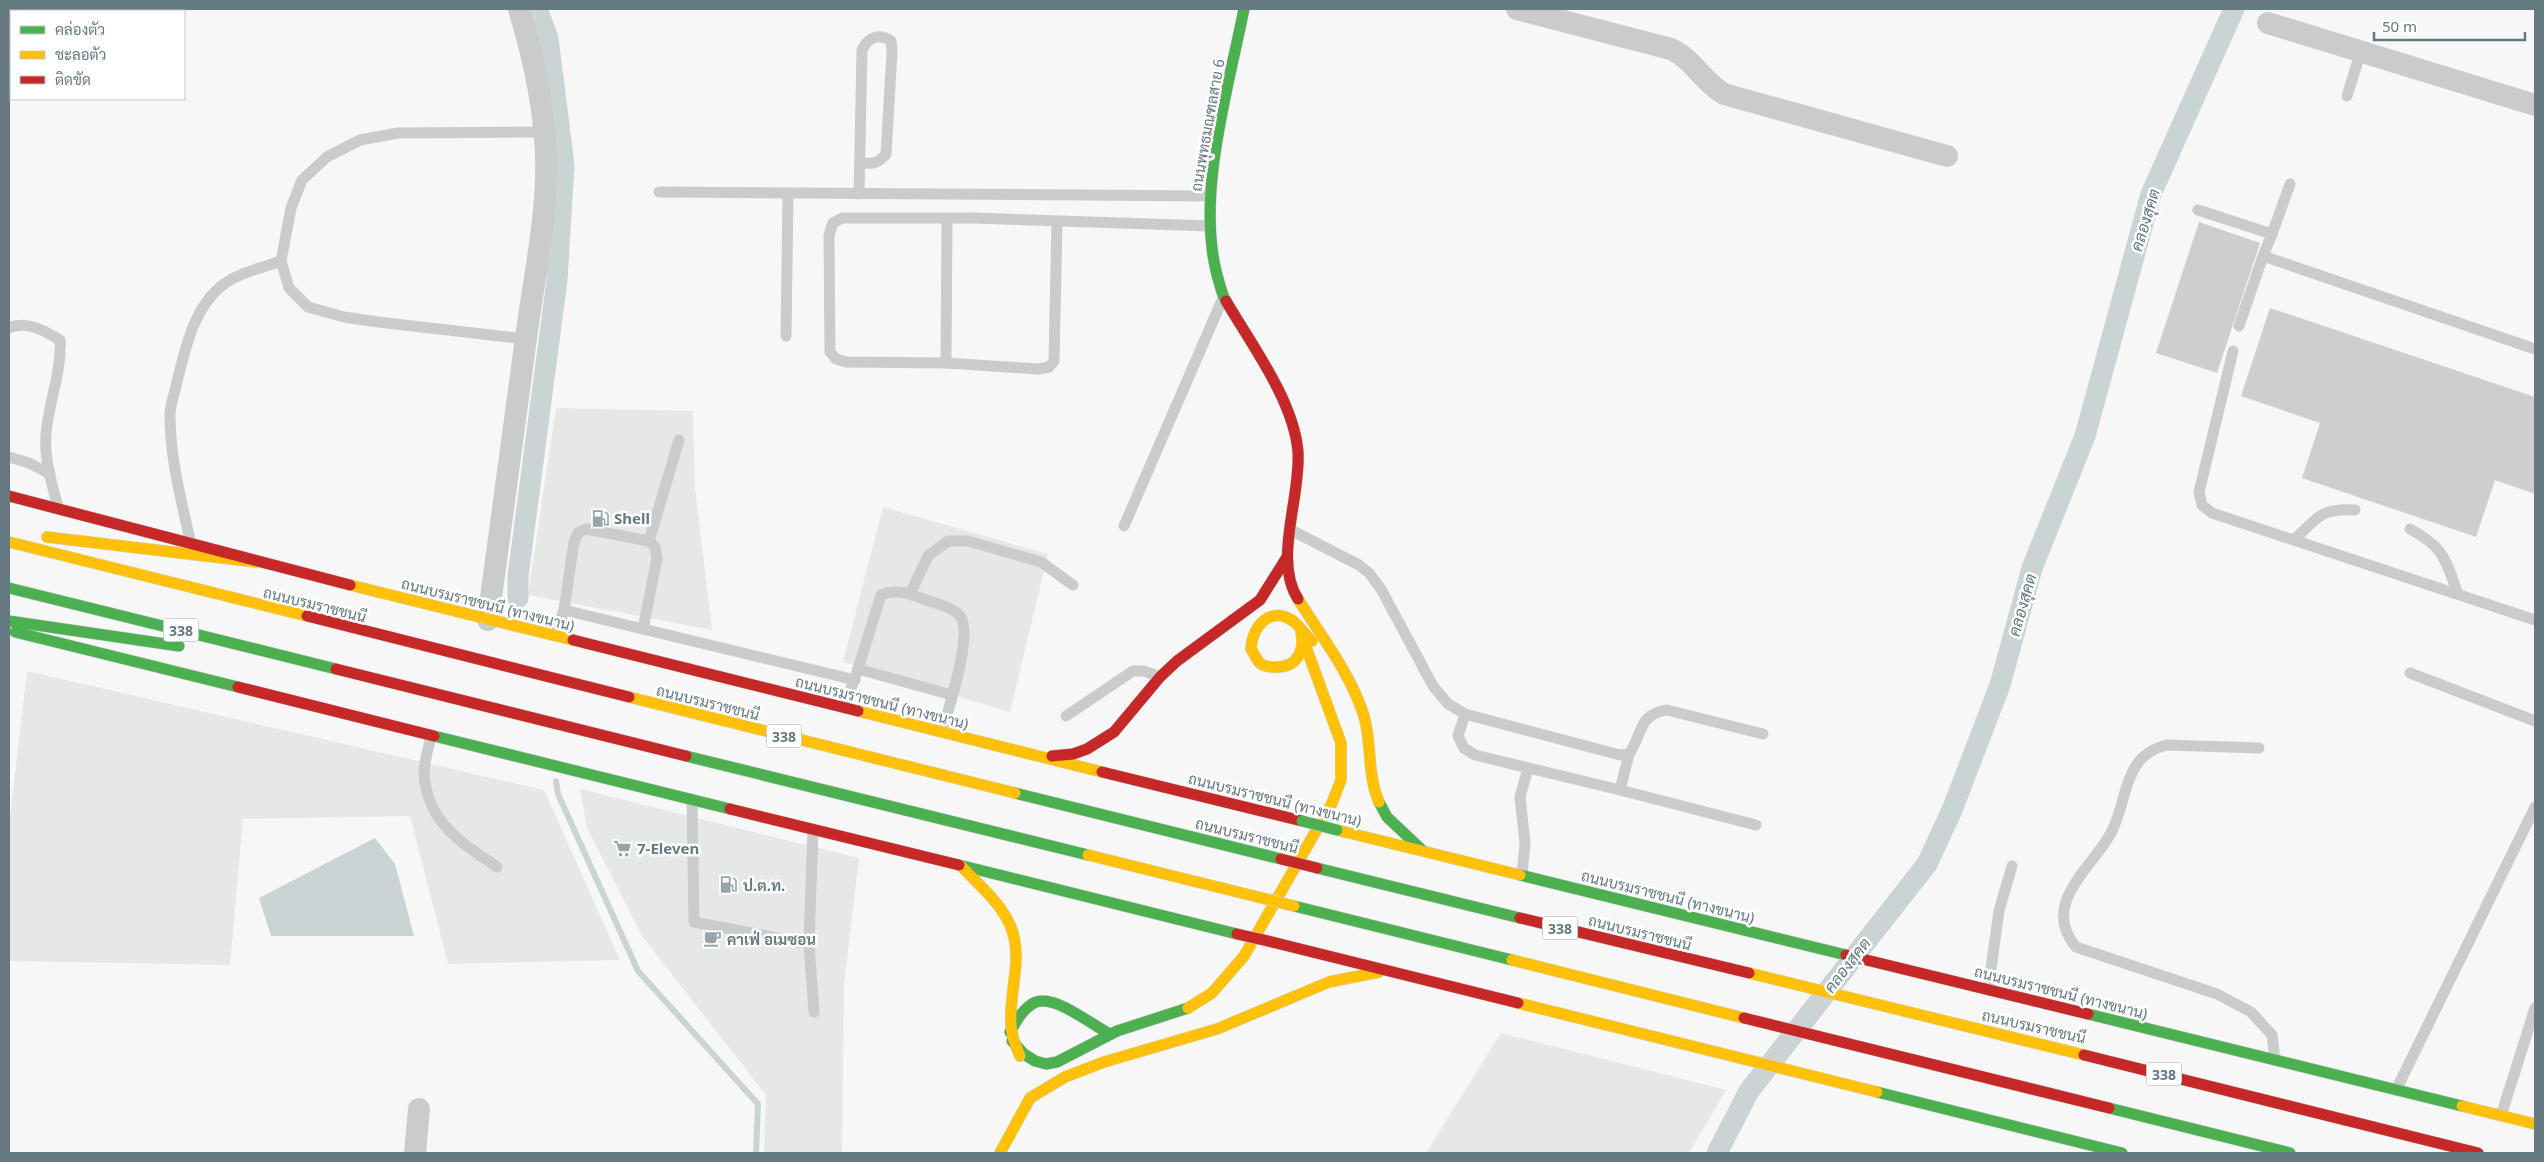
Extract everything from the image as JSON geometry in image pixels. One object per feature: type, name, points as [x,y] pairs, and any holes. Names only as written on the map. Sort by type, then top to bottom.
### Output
[{"type":"main road","name":"ถนนพุทธมณฑลสาย 6","points":[[1244,9],[1213,168],[1209,226],[1212,255],[1223,296],[1275,384],[1290,418],[1298,451],[1297,487],[1287,557],[1294,593],[1341,668],[1363,714],[1369,737],[1373,786],[1378,801],[1387,817],[1425,852]]},
{"type":"main road","name":"ถนนบรมราชชนนี (ทางขนาน)","points":[[9,496],[191,542],[256,562],[488,620],[2535,1124]]},
{"type":"main road","points":[[9,532],[256,562]]},
{"type":"main road","name":"ถนนบรมราชชนนี","points":[[9,542],[1317,868],[1848,999],[2064,1049],[2478,1153]]},
{"type":"main road","name":"ถนนพุทธมณฑลสาย 6","points":[[1044,757],[1073,754],[1100,742],[1114,732],[1160,677],[1177,661],[1260,600],[1287,557]]},
{"type":"main road","name":"338","points":[[9,588],[2290,1153]]},
{"type":"main road","points":[[1110,1034],[1087,1024],[1063,1006],[1044,1000],[1028,1005],[1017,1018],[1011,1037],[1019,1051],[1031,1060],[1039,1064],[1055,1064],[1110,1034],[1181,1012],[1210,995],[1221,986],[1242,960],[1332,803],[1341,780],[1341,743],[1302,635],[1294,593]]},
{"type":"main road","points":[[1223,629],[1258,623],[1265,618],[1282,616],[1290,619],[1302,635],[1341,668]]},
{"type":"main road","points":[[9,621],[186,647]]},
{"type":"main road","points":[[1258,623],[1250,640],[1251,649],[1261,664],[1270,668],[1279,669],[1295,662],[1300,655],[1302,635]]},
{"type":"main road","points":[[9,630],[1386,970],[1738,1058],[2086,1149],[2122,1153]]},
{"type":"main road","points":[[216,652],[354,672]]},
{"type":"main road","points":[[961,866],[1002,911],[1015,938],[1017,968],[1011,1008],[1011,1037],[1028,1075],[1030,1098]]},
{"type":"main road","points":[[1000,1153],[1030,1098],[1065,1076],[1217,1029],[1329,982],[1386,970]]},
{"type":"main road","points":[[1022,1059],[1031,1068],[1041,1072],[1053,1074],[1082,1070]]},
{"type":"street","points":[[488,620],[544,201],[546,154],[544,132],[529,44],[518,9]]},
{"type":"street","points":[[1518,9],[1671,49],[1683,55],[1706,80],[1724,94],[1947,156]]},
{"type":"street","points":[[2268,23],[2535,105]]},
{"type":"street","points":[[415,1153],[419,1109]]},
{"type":"lane","points":[[859,194],[862,50],[866,42],[874,37],[884,37],[891,41],[892,52],[886,154],[880,162],[874,164],[860,163]]},
{"type":"lane","points":[[2347,96],[2361,51]]},
{"type":"lane","points":[[526,339],[370,321],[344,317],[308,306],[289,288],[281,261],[291,208],[302,180],[328,156],[360,140],[398,133],[544,132]]},
{"type":"lane","points":[[2239,326],[2290,184]]},
{"type":"lane","points":[[659,192],[1210,196]]},
{"type":"lane","points":[[786,336],[788,193]]},
{"type":"lane","points":[[2198,210],[2272,234]]},
{"type":"lane","points":[[1057,222],[1055,343],[1054,361],[1049,367],[1039,369],[946,363],[846,362],[836,359],[830,352],[829,235],[833,223],[842,218],[947,218],[1209,226]]},
{"type":"lane","points":[[946,363],[947,218]]},
{"type":"lane","points":[[2264,256],[2535,349]]},
{"type":"lane","points":[[191,542],[173,460],[170,413],[185,348],[196,320],[212,295],[224,284],[239,275],[281,261]]},
{"type":"lane","points":[[1124,526],[1223,296]]},
{"type":"lane","points":[[9,328],[16,325],[42,329],[60,340],[56,382],[46,436],[50,474],[59,509]]},
{"type":"lane","points":[[2233,351],[2199,492],[2202,506],[2212,513],[2535,620]]},
{"type":"lane","points":[[650,542],[679,440]]},
{"type":"lane","points":[[9,457],[29,463],[50,474]]},
{"type":"lane","points":[[2294,540],[2322,513],[2336,509],[2355,510]]},
{"type":"lane","points":[[2410,528],[2428,539],[2444,555],[2458,594]]},
{"type":"lane","points":[[555,636],[564,610],[574,542],[578,533],[586,529],[650,542],[655,547],[657,558],[643,628]]},
{"type":"lane","points":[[1290,529],[1359,565],[1369,573],[1381,589],[1433,686],[1448,704],[1465,714],[1620,755],[1629,754]]},
{"type":"lane","points":[[910,594],[928,556],[948,542],[968,541],[1041,562],[1072,585]]},
{"type":"lane","points":[[844,708],[881,595],[889,591],[910,594],[960,614],[964,623],[966,634],[942,732]]},
{"type":"lane","points":[[564,610],[952,695]]},
{"type":"lane","points":[[1066,716],[1133,671],[1144,671],[1160,677]]},
{"type":"lane","points":[[2410,673],[2535,721]]},
{"type":"lane","points":[[1620,790],[1629,754],[1645,720],[1654,712],[1667,710],[1763,734]]},
{"type":"lane","points":[[1465,714],[1458,736],[1464,748],[1475,755],[1620,790],[1756,826]]},
{"type":"lane","points":[[431,735],[424,773],[430,803],[438,818],[453,836],[497,867]]},
{"type":"lane","points":[[2259,748],[2166,745],[2142,756],[2133,770],[2113,829],[2103,846],[2070,888],[2063,917],[2066,935],[2076,946],[2217,994],[2251,1012],[2272,1035],[2275,1060]]},
{"type":"lane","points":[[1522,875],[1526,843],[1520,797],[1528,768]]},
{"type":"lane","points":[[692,799],[694,922],[809,944]]},
{"type":"lane","points":[[2396,1090],[2535,807]]},
{"type":"lane","points":[[814,829],[809,944],[814,1012]]},
{"type":"lane","points":[[1988,990],[1994,963],[1999,911],[2012,866]]},
{"type":"lane","points":[[2501,1116],[2535,1008]]},
{"type":"shaded area","points":[[556,408],[693,411],[695,488],[712,630],[528,595]]},
{"type":"shaded area","points":[[883,507],[1048,554],[1010,712],[843,662]]},
{"type":"shaded area","points":[[27,671],[544,790],[620,960],[448,964],[410,816],[243,819],[230,965],[9,961],[9,825]]},
{"type":"shaded area","points":[[580,789],[859,858],[844,985],[842,1153],[764,1153],[766,1095],[642,936],[587,828]]},
{"type":"shaded area","points":[[375,838],[395,864],[414,936],[271,936],[259,898]]},
{"type":"shaded area","points":[[1501,1033],[1726,1090],[1689,1153],[1426,1153]]},
{"type":"building","points":[[2199,222],[2260,243],[2217,373],[2156,353]]},
{"type":"building","points":[[2270,308],[2535,397],[2535,494],[2495,480],[2476,537],[2302,478],[2320,423],[2241,396]]},
{"type":"waterway","points":[[518,598],[518,576],[557,280],[564,165],[548,38],[537,9]]},
{"type":"waterway","name":"คลองสุคต","points":[[1717,1153],[1749,1091],[1927,864],[1952,810],[2000,685],[2032,568],[2085,436],[2151,194],[2234,9]]},
{"type":"waterway","points":[[556,781],[558,794],[638,971],[758,1104],[756,1153]]},
{"type":"traffic: fast","points":[[1226,301],[1217,275],[1211,244],[1212,177],[1223,108],[1244,9]]},
{"type":"traffic: fast","points":[[9,588],[336,669]]},
{"type":"traffic: fast","points":[[9,621],[179,646]]},
{"type":"traffic: fast","points":[[15,632],[238,687]]},
{"type":"traffic: fast","points":[[434,736],[730,809]]},
{"type":"traffic: fast","points":[[686,756],[1088,855]]},
{"type":"traffic: fast","points":[[1015,793],[1281,859]]},
{"type":"traffic: fast","points":[[1379,802],[1387,817],[1422,850]]},
{"type":"traffic: fast","points":[[1302,821],[1337,830]]},
{"type":"traffic: fast","points":[[959,865],[1237,934]]},
{"type":"traffic: fast","points":[[1317,868],[1520,918]]},
{"type":"traffic: fast","points":[[1520,875],[1846,955]]},
{"type":"traffic: fast","points":[[1294,906],[1512,960]]},
{"type":"traffic: fast","points":[[1010,1032],[1025,1010],[1032,1004],[1040,1001],[1060,1005],[1110,1034]]},
{"type":"traffic: fast","points":[[1012,1041],[1024,1054],[1035,1061],[1046,1064],[1057,1062],[1117,1031],[1188,1008]]},
{"type":"traffic: fast","points":[[2088,1014],[2462,1106]]},
{"type":"traffic: fast","points":[[1877,1092],[2122,1153]]},
{"type":"traffic: fast","points":[[2109,1108],[2290,1153]]},
{"type":"traffic: slow","points":[[47,537],[256,562]]},
{"type":"traffic: slow","points":[[9,542],[307,616]]},
{"type":"traffic: slow","points":[[350,585],[573,640]]},
{"type":"traffic: slow","points":[[1298,599],[1335,656],[1358,700],[1364,716],[1371,770],[1379,802]]},
{"type":"traffic: slow","points":[[1301,632],[1302,646],[1300,652],[1298,657],[1289,665],[1283,667],[1263,665],[1251,649],[1252,641],[1259,626],[1270,617],[1277,616],[1293,621],[1312,641]]},
{"type":"traffic: slow","points":[[1188,1008],[1212,993],[1244,956],[1332,803],[1341,780],[1341,743],[1303,639]]},
{"type":"traffic: slow","points":[[629,697],[1015,793]]},
{"type":"traffic: slow","points":[[858,711],[1102,772]]},
{"type":"traffic: slow","points":[[1337,830],[1520,875]]},
{"type":"traffic: slow","points":[[1088,855],[1258,897]]},
{"type":"traffic: slow","points":[[961,866],[1001,909],[1014,937],[1016,961],[1011,1027],[1020,1056]]},
{"type":"traffic: slow","points":[[1258,897],[1294,906]]},
{"type":"traffic: slow","points":[[1512,960],[1744,1018]]},
{"type":"traffic: slow","points":[[1000,1153],[1030,1098],[1065,1077],[1104,1062],[1217,1029],[1329,982],[1379,972]]},
{"type":"traffic: slow","points":[[1749,973],[2084,1055]]},
{"type":"traffic: slow","points":[[1518,1003],[1877,1092]]},
{"type":"traffic: slow","points":[[2462,1106],[2535,1124]]},
{"type":"traffic: jam","points":[[1226,301],[1259,354],[1280,393],[1295,433],[1298,470],[1288,547],[1288,566],[1291,583],[1298,599]]},
{"type":"traffic: jam","points":[[9,496],[350,585]]},
{"type":"traffic: jam","points":[[1052,756],[1073,754],[1087,749],[1114,732],[1160,677],[1177,661],[1260,600],[1287,557]]},
{"type":"traffic: jam","points":[[307,616],[629,697]]},
{"type":"traffic: jam","points":[[573,640],[858,711]]},
{"type":"traffic: jam","points":[[336,669],[686,756]]},
{"type":"traffic: jam","points":[[238,687],[434,736]]},
{"type":"traffic: jam","points":[[1102,772],[1302,821]]},
{"type":"traffic: jam","points":[[730,809],[959,865]]},
{"type":"traffic: jam","points":[[1281,859],[1317,868]]},
{"type":"traffic: jam","points":[[1520,918],[1749,973]]},
{"type":"traffic: jam","points":[[1237,934],[1272,942]]},
{"type":"traffic: jam","points":[[1272,942],[1518,1003]]},
{"type":"traffic: jam","points":[[1846,955],[2088,1014]]},
{"type":"traffic: jam","points":[[1744,1018],[2109,1108]]},
{"type":"traffic: jam","points":[[2084,1055],[2478,1153]]},
{"type":"place","name":"Shell","points":[[600,518]]},
{"type":"place","name":"7-Eleven","points":[[623,848]]},
{"type":"place","name":"ป.ต.ท.","points":[[729,885]]},
{"type":"place","name":"คาเฟ่ อเมซอน","points":[[713,939]]}]
